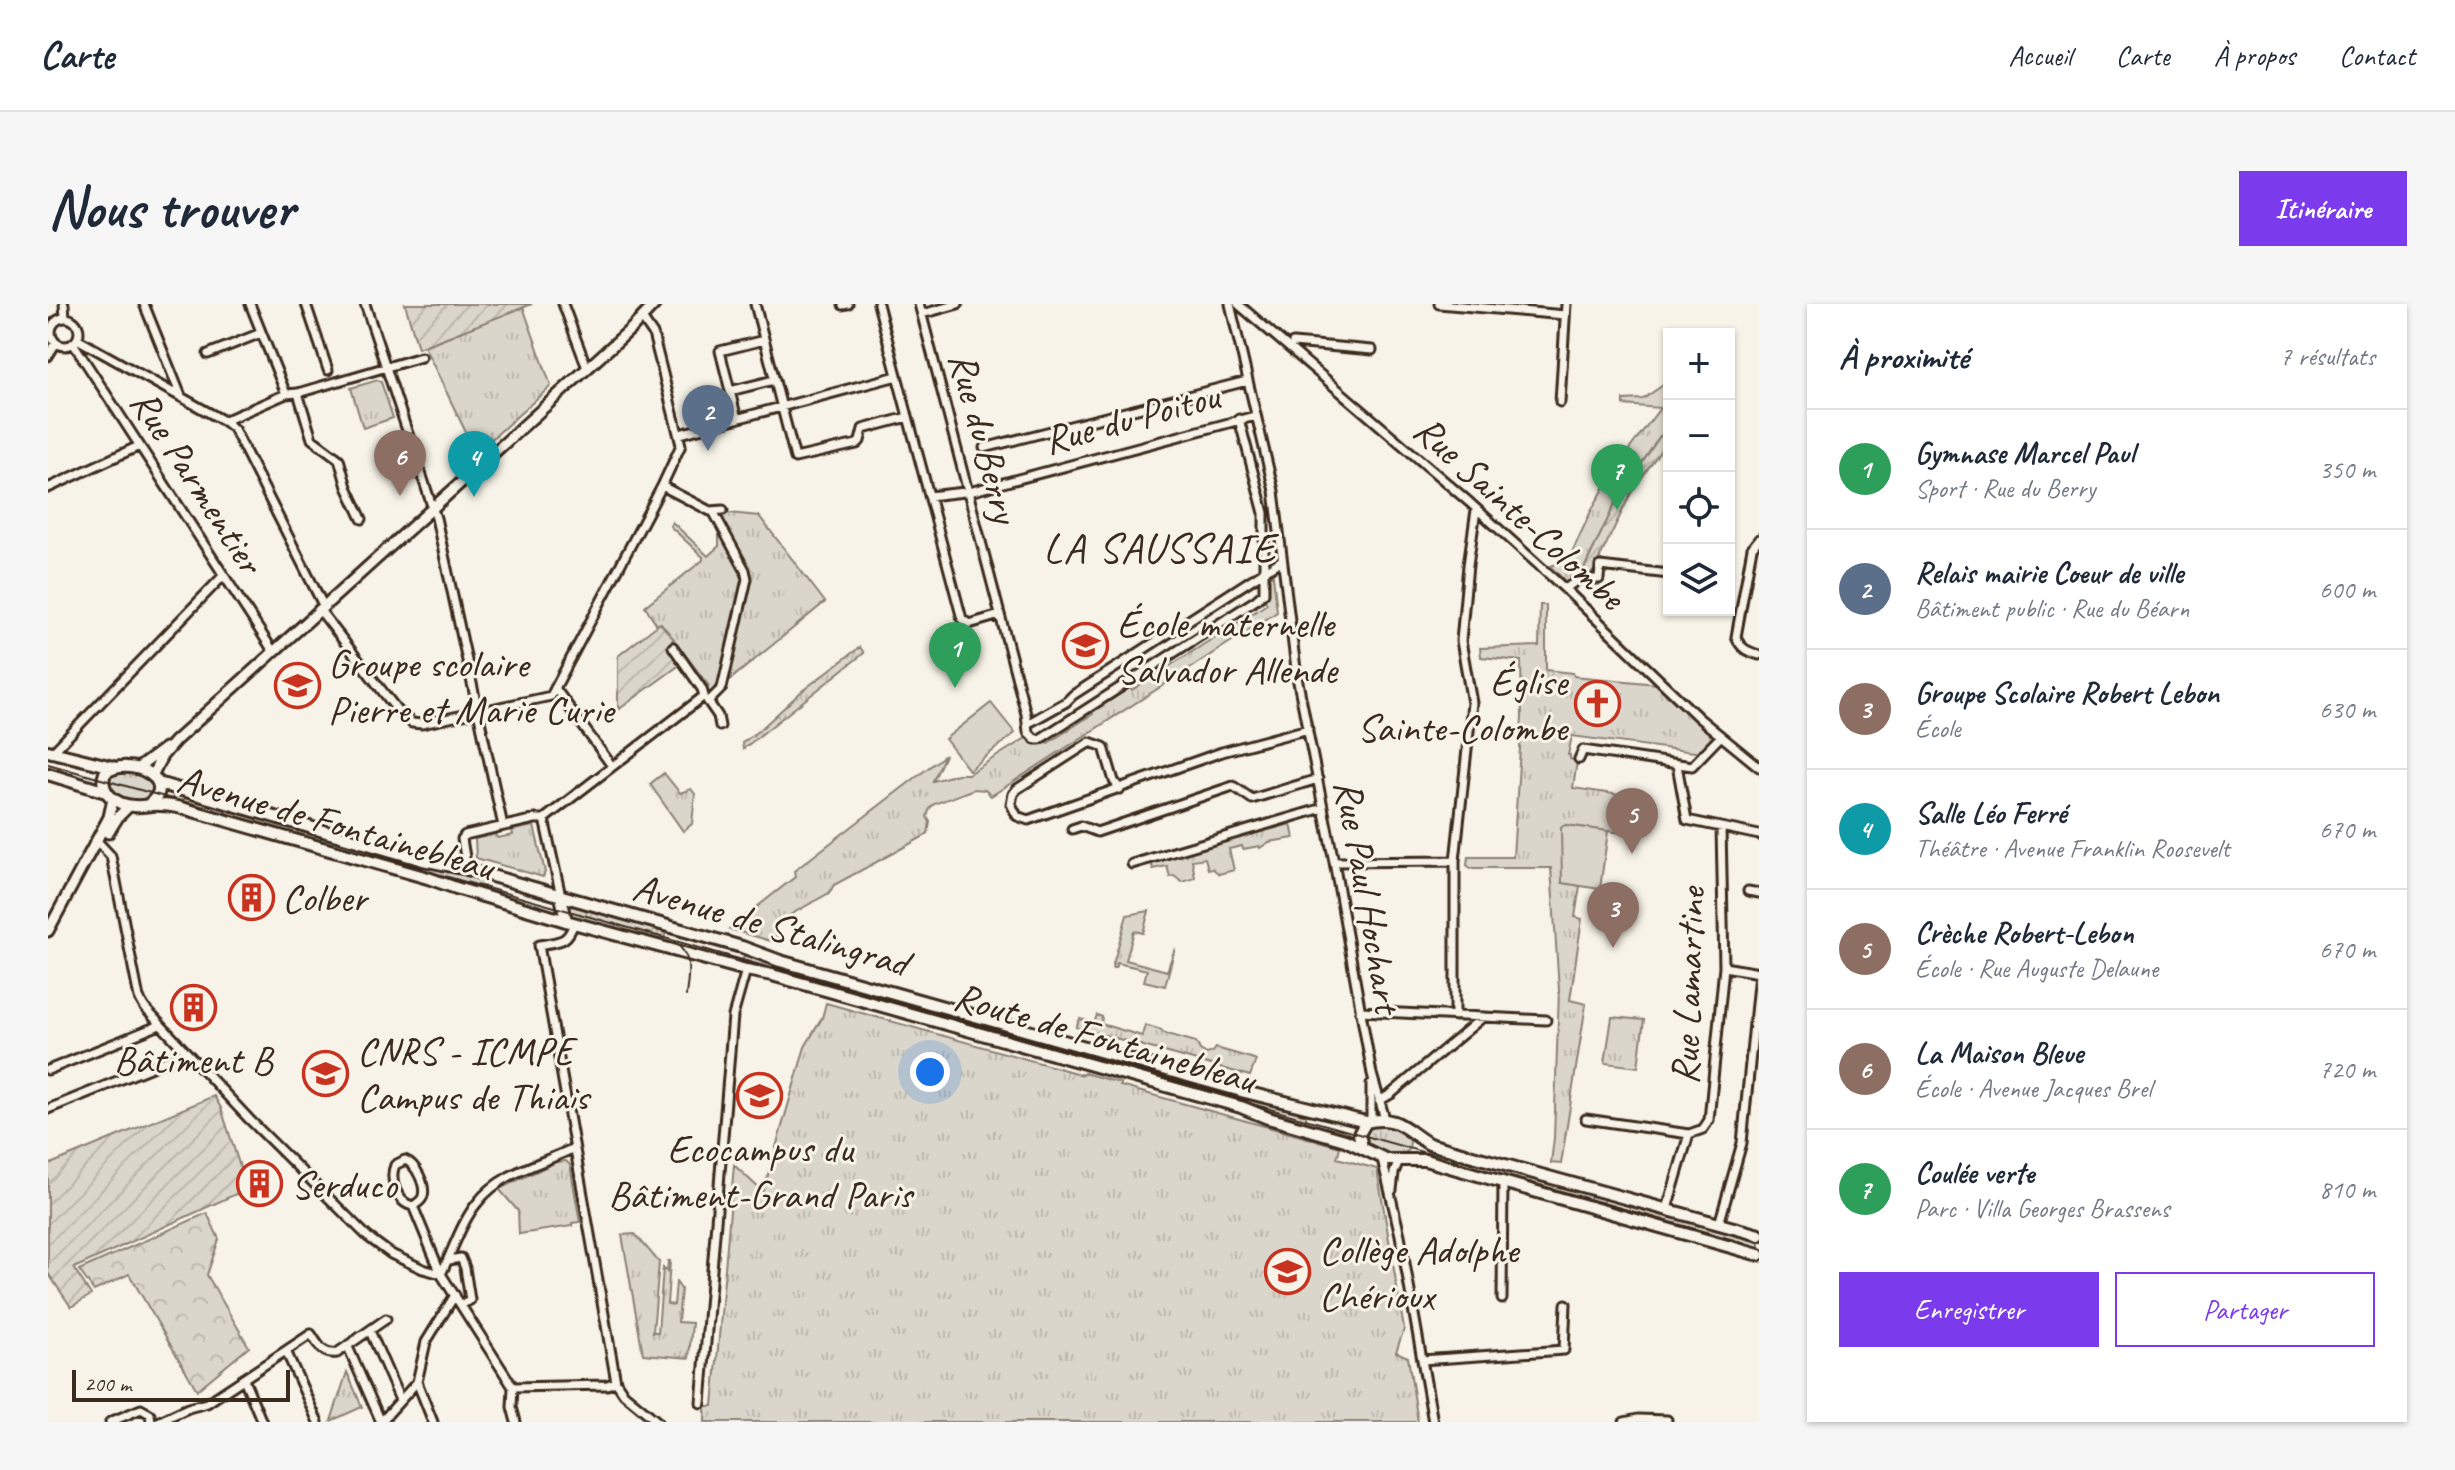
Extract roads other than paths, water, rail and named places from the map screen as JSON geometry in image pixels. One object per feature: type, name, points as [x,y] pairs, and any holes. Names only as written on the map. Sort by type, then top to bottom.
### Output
[{"type":"main road","points":[[138,768],[175,741],[655,304]]},
{"type":"main road","points":[[48,774],[129,806],[149,804],[158,795],[155,779],[162,756],[175,741]]},
{"type":"main road","points":[[50,752],[113,767],[138,768],[155,779]]},
{"type":"main road","points":[[99,843],[109,817],[110,796],[102,783],[103,776],[113,767]]},
{"type":"main road","name":"Avenue de Stalingrad","points":[[155,779],[423,860],[467,869],[742,947],[780,961],[1245,1092],[1369,1122]]},
{"type":"main road","name":"Avenue de Fontainebleau","points":[[149,804],[186,809],[506,903]]},
{"type":"main road","points":[[48,931],[99,843],[129,806]]},
{"type":"main road","points":[[561,896],[570,922]]},
{"type":"main road","name":"Route de Fontainebleau","points":[[506,903],[1241,1107],[1362,1147]]},
{"type":"main road","points":[[1759,1235],[1429,1144],[1400,1123],[1385,1119],[1369,1122],[1359,1134],[1362,1147],[1382,1159],[1425,1160],[1759,1255]]},
{"type":"main road","points":[[1400,1160],[1415,1150],[1413,1133]]},
{"type":"street","points":[[64,304],[65,318]]},
{"type":"street","points":[[144,304],[182,398]]},
{"type":"street","points":[[250,304],[286,394]]},
{"type":"street","points":[[306,304],[328,370]]},
{"type":"street","points":[[365,304],[433,508],[503,826]]},
{"type":"street","points":[[563,304],[587,368]]},
{"type":"street","points":[[755,304],[795,458],[857,444],[863,429],[908,417]]},
{"type":"street","points":[[878,304],[962,619],[969,624],[1000,615]]},
{"type":"street","name":"Rue du Berry","points":[[919,304],[1027,724]]},
{"type":"street","points":[[922,314],[958,304]]},
{"type":"street","name":"Rue Paul Hochart","points":[[1230,304],[1274,491],[1297,677],[1372,1074],[1385,1119]]},
{"type":"street","name":"Rue Sainte-Colombe","points":[[1238,304],[1565,589],[1684,704],[1759,767]]},
{"type":"street","points":[[1439,304],[1565,315]]},
{"type":"street","points":[[1560,402],[1566,304]]},
{"type":"street","points":[[65,318],[76,325],[75,341],[65,346],[56,343],[49,335],[51,320],[65,318]]},
{"type":"street","points":[[75,341],[234,429],[321,607],[403,717],[412,723],[422,724],[551,696],[680,451],[680,434],[653,334],[642,318]]},
{"type":"street","points":[[208,354],[261,333]]},
{"type":"street","points":[[737,419],[720,351],[764,340]]},
{"type":"street","name":"Rue Parmentier","points":[[75,341],[139,446],[273,651]]},
{"type":"street","points":[[48,356],[56,343]]},
{"type":"street","points":[[1293,343],[1372,350]]},
{"type":"street","points":[[224,421],[286,394],[421,357]]},
{"type":"street","points":[[680,434],[897,376]]},
{"type":"street","points":[[730,391],[774,380]]},
{"type":"street","points":[[984,448],[1247,381]]},
{"type":"street","points":[[298,393],[312,439],[339,459],[347,487],[362,519]]},
{"type":"street","name":"Rue du Poitou","points":[[929,496],[967,491],[1255,416]]},
{"type":"street","points":[[1239,419],[1264,513],[1264,572],[1265,588],[1262,595],[1040,739],[1030,736],[1027,724],[1057,708],[1106,674],[1184,624],[1264,572],[1282,560]]},
{"type":"street","points":[[48,488],[139,446]]},
{"type":"street","points":[[662,486],[710,511],[723,510]]},
{"type":"street","points":[[1455,1016],[1455,861],[1472,703],[1461,641],[1476,510]]},
{"type":"street","points":[[467,869],[462,839],[469,833],[544,819],[722,688],[747,579],[713,511]]},
{"type":"street","points":[[1759,539],[1752,548],[1736,637],[1746,651],[1759,655]]},
{"type":"street","points":[[1565,589],[1579,579],[1599,579],[1600,566],[1663,573]]},
{"type":"street","points":[[50,752],[224,575]]},
{"type":"street","points":[[1184,624],[1194,640]]},
{"type":"street","points":[[673,647],[702,689],[718,716],[720,726]]},
{"type":"street","points":[[1106,674],[1116,690]]},
{"type":"street","points":[[555,688],[612,766]]},
{"type":"street","points":[[1120,789],[1114,781],[1104,747],[1090,742],[1017,789],[1011,799],[1011,808],[1020,818],[1028,820],[1120,789],[1222,752],[1308,729]]},
{"type":"street","points":[[1579,759],[1583,750],[1692,766],[1721,736]]},
{"type":"street","points":[[1749,759],[1759,761]]},
{"type":"street","points":[[1677,765],[1687,820],[1759,835]]},
{"type":"street","points":[[1072,829],[1081,826],[1097,832],[1233,786],[1252,799],[1318,779]]},
{"type":"street","points":[[1132,864],[1323,808]]},
{"type":"street","points":[[544,819],[561,896]]},
{"type":"street","name":"Rue Lamartine","points":[[1586,1119],[1689,1134],[1703,1129],[1711,1115],[1724,967],[1721,828]]},
{"type":"street","points":[[99,843],[111,856],[139,998],[160,1025],[368,1237],[391,1254],[441,1274]]},
{"type":"street","points":[[1334,862],[1455,861]]},
{"type":"street","points":[[1748,891],[1759,893]]},
{"type":"street","points":[[570,922],[570,935],[566,939],[539,945],[574,1148],[616,1382],[624,1394],[658,1422]]},
{"type":"street","points":[[1719,1224],[1742,1143],[1759,974],[1724,967]]},
{"type":"street","points":[[701,1403],[733,1016],[746,970]]},
{"type":"street","points":[[1360,1011],[1546,1020]]},
{"type":"street","points":[[1379,1101],[1483,1017]]},
{"type":"street","points":[[48,1070],[160,1025]]},
{"type":"street","points":[[48,1109],[186,1053]]},
{"type":"street","name":"Rue Paul Hochart","points":[[1369,1122],[1372,1074]]},
{"type":"street","name":"Rue Lamartine","points":[[1667,1209],[1689,1134]]},
{"type":"street","points":[[441,1274],[473,1209],[488,1190],[518,1172],[574,1148]]},
{"type":"street","points":[[1382,1159],[1433,1422]]},
{"type":"street","points":[[1393,1205],[1392,1184],[1400,1160]]},
{"type":"street","points":[[413,1206],[424,1194],[417,1169],[410,1161],[400,1162],[393,1168],[402,1202],[413,1206],[441,1274],[513,1387],[512,1407],[516,1422]]},
{"type":"street","points":[[1502,1299],[1503,1181]]},
{"type":"street","points":[[448,1260],[461,1258],[465,1268],[470,1300],[461,1305]]},
{"type":"street","points":[[348,1347],[381,1422],[417,1382],[426,1342],[455,1295]]},
{"type":"street","points":[[1422,1360],[1564,1350],[1566,1304]]},
{"type":"street","points":[[158,1422],[207,1403],[311,1334],[325,1352],[337,1353],[386,1319]]},
{"type":"street","points":[[370,1331],[400,1400]]},
{"type":"street","points":[[286,1351],[318,1422]]},
{"type":"street","points":[[244,1379],[262,1422]]},
{"type":"street","points":[[417,1382],[433,1422]]},
{"type":"street","points":[[513,1387],[607,1385],[616,1382]]},
{"type":"street","points":[[110,1422],[141,1409],[150,1414],[151,1422]]},
{"type":"street","points":[[1624,1422],[1667,1420]]},
{"type":"tram line","points":[[48,764],[1759,1247]]},
{"type":"tram line","points":[[674,942],[687,959],[686,996]]},
{"type":"place","name":"Relais mairie Coeur de ville","points":[[708,451]]},
{"type":"place","name":"La Maison Bleue","points":[[400,496]]},
{"type":"place","name":"Salle Léo Ferré","points":[[474,497]]},
{"type":"place","name":"Coulée verte","points":[[1617,510]]},
{"type":"place","name":"École maternelle Salvador Allende","points":[[1086,646]]},
{"type":"place","name":"Groupe scolaire Pierre et Marie Curie","points":[[297,686]]},
{"type":"place","name":"Gymnase Marcel Paul","points":[[955,688]]},
{"type":"place","name":"Église Sainte-Colombe","points":[[1598,704]]},
{"type":"place","name":"Crèche Robert-Lebon","points":[[1632,854]]},
{"type":"place","name":"Colber","points":[[251,897]]},
{"type":"place","name":"Groupe Scolaire Robert Lebon","points":[[1613,948]]},
{"type":"place","name":"Bâtiment B","points":[[193,1007]]},
{"type":"place","name":"CNRS - ICMPE Campus de Thiais","points":[[326,1073]]},
{"type":"place","name":"Ecocampus du Bâtiment-Grand Paris","points":[[760,1096]]},
{"type":"place","name":"Serduco","points":[[260,1184]]},
{"type":"place","name":"Collège Adolphe Chérioux","points":[[1288,1272]]},
{"type":"district","name":"LA SAUSSAIE","points":[[1160,547]]}]
